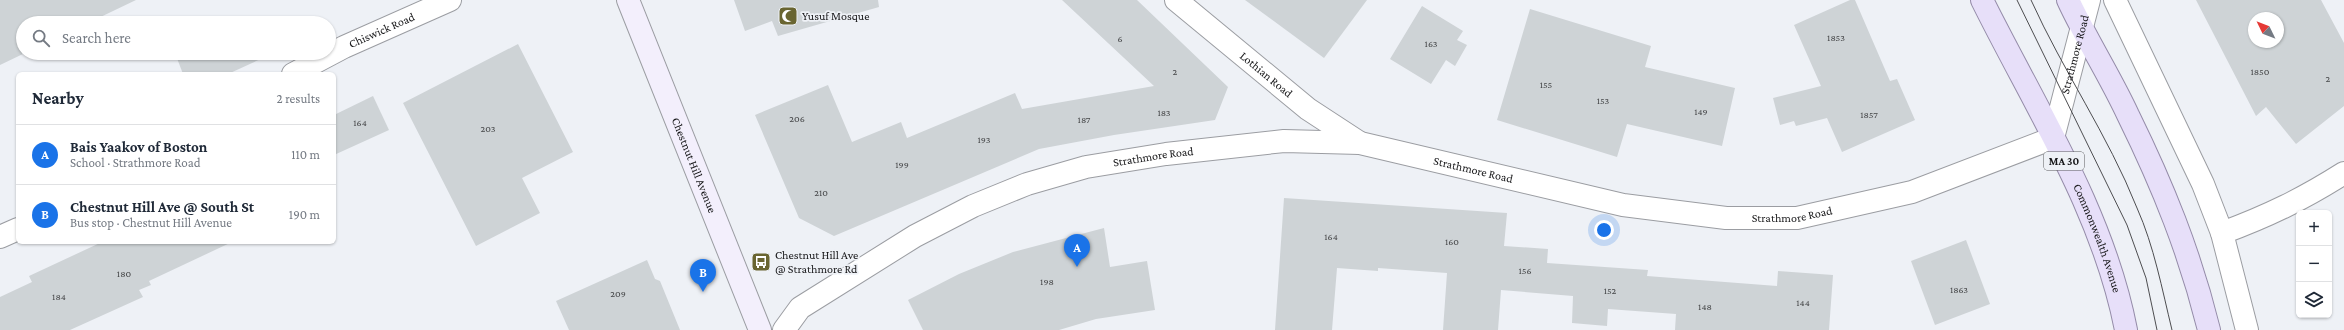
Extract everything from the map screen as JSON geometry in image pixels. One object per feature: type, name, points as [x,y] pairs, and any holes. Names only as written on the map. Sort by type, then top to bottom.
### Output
[{"type":"main road","name":"Chestnut Hill Avenue","points":[[628,0],[760,330]]},
{"type":"main road","name":"Commonwealth Avenue","points":[[1982,0],[2082,196],[2105,251],[2121,304],[2126,330]]},
{"type":"main road","points":[[2068,0],[2082,30],[2128,114],[2177,222],[2196,280],[2209,330]]},
{"type":"street","name":"Chiswick Road","points":[[336,51],[450,0]]},
{"type":"street","name":"Lothian Road","points":[[1176,0],[1308,109],[1360,143]]},
{"type":"street","name":"Strathmore Road","points":[[784,330],[800,308],[914,236],[974,206],[1027,184],[1086,167],[1166,154],[1284,141],[1360,143],[1622,205],[1726,218],[1798,218],[1912,192],[2053,138],[2089,0]]},
{"type":"street","points":[[2115,0],[2184,143],[2222,233],[2247,330]]},
{"type":"street","name":"Chiswick Road","points":[[297,72],[319,60]]},
{"type":"street","points":[[2222,233],[2268,216],[2312,194],[2344,174]]},
{"type":"street","points":[[0,237],[16,230]]},
{"type":"building","points":[[0,0],[136,0],[103,16],[16,16],[16,57],[0,65]]},
{"type":"building","name":"Yusuf Mosque","points":[[734,0],[878,0],[879,7],[778,36],[772,21],[745,31]]},
{"type":"building","points":[[1062,0],[1137,0],[1228,87],[1215,120],[1114,135],[1039,149],[834,236],[799,218],[755,115],[828,85],[852,142],[901,122],[907,138],[1015,93],[1022,109],[1154,86]]},
{"type":"building","points":[[1245,0],[1367,0],[1324,58]]},
{"type":"building","points":[[1850,0],[1855,0],[1890,81],[1897,79],[1915,120],[1842,152],[1827,118],[1796,126],[1794,121],[1780,125],[1773,98],[1821,86],[1794,25]]},
{"type":"building","points":[[2196,0],[2321,0],[2344,43],[2344,106],[2296,144],[2266,107],[2256,116]]},
{"type":"building","points":[[1422,6],[1463,31],[1457,40],[1467,45],[1455,66],[1446,60],[1431,84],[1390,59]]},
{"type":"building","points":[[1530,9],[1651,46],[1645,67],[1735,88],[1722,146],[1627,124],[1617,157],[1497,120]]},
{"type":"building","points":[[518,44],[573,152],[522,178],[540,213],[476,246],[403,103]]},
{"type":"building","points":[[178,60],[258,60],[232,72],[182,72]]},
{"type":"building","points":[[373,96],[389,130],[336,154],[336,114]]},
{"type":"building","points":[[1284,198],[1507,213],[1504,246],[1548,249],[1547,263],[1648,270],[1647,276],[1777,286],[1778,271],[1833,275],[1829,330],[1675,330],[1676,314],[1608,309],[1607,326],[1572,323],[1573,296],[1501,290],[1498,330],[1443,330],[1447,273],[1378,268],[1378,271],[1337,268],[1332,330],[1275,330]]},
{"type":"building","points":[[1104,228],[1110,267],[1147,261],[1155,310],[1096,319],[1059,330],[923,330],[908,300],[959,274],[1013,252]]},
{"type":"building","points":[[1966,240],[1990,304],[1935,325],[1911,261]]},
{"type":"building","points":[[98,244],[228,244],[149,281],[151,285],[139,290],[143,297],[70,330],[0,330],[0,297],[32,282],[29,276]]},
{"type":"building","points":[[647,260],[655,279],[660,281],[680,330],[569,330],[556,301]]},
{"type":"tram line","points":[[2017,0],[2127,225],[2146,278],[2157,330]]},
{"type":"tram line","points":[[2031,0],[2057,52],[2113,155],[2143,222],[2153,252],[2172,330]]},
{"type":"place","name":"Yusuf Mosque","points":[[788,16]]},
{"type":"place","name":"Chestnut Hill Ave @ Strathmore Rd","points":[[761,262]]},
{"type":"place","name":"Bais Yaakov of Boston","points":[[1077,267]]},
{"type":"place","name":"Chestnut Hill Ave @ South St","points":[[703,292]]}]
